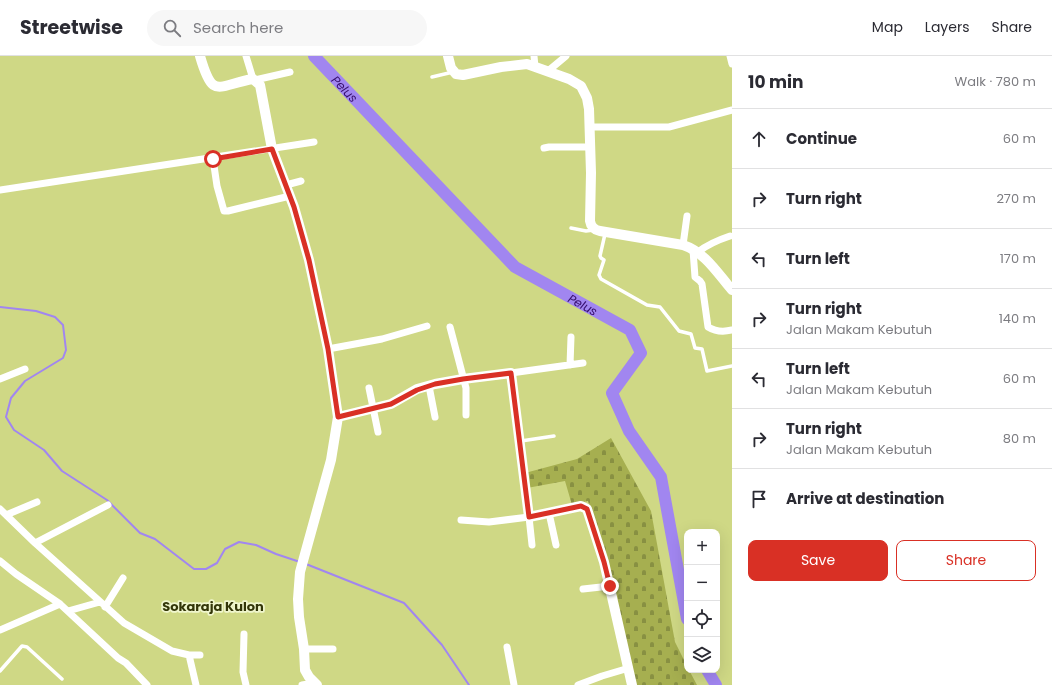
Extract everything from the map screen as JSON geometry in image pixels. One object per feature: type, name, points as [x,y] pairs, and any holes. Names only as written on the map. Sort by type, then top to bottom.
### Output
[{"type":"street","points":[[200,56],[207,77],[211,84],[216,87],[223,87],[290,72]]},
{"type":"street","points":[[246,56],[254,80],[260,85],[272,149],[299,222],[309,260],[328,349],[338,417],[331,460],[300,572],[298,599],[305,670],[316,684]]},
{"type":"street","points":[[448,56],[450,68],[456,74],[463,75],[519,64],[535,67],[569,79],[581,86],[588,98],[592,173],[590,220],[592,227],[595,230],[606,233],[683,246],[696,251],[732,290]]},
{"type":"street","points":[[534,56],[535,67]]},
{"type":"street","points":[[548,72],[566,56]]},
{"type":"street","points":[[730,56],[732,64]]},
{"type":"street","points":[[589,127],[669,127],[732,110]]},
{"type":"street","points":[[0,190],[86,176],[213,159],[314,142]]},
{"type":"street","points":[[544,148],[562,146],[590,147]]},
{"type":"street","points":[[213,159],[217,186],[224,211],[290,196]]},
{"type":"street","points":[[286,185],[301,181]]},
{"type":"street","points":[[683,246],[687,216]]},
{"type":"street","points":[[696,251],[730,236]]},
{"type":"street","points":[[696,251],[695,277],[702,284],[708,327],[723,332],[732,330]]},
{"type":"street","points":[[328,349],[382,339],[427,326]]},
{"type":"street","points":[[450,327],[466,388],[466,415]]},
{"type":"street","points":[[570,365],[571,337]]},
{"type":"street","points":[[338,417],[391,404],[417,390],[429,386],[463,379],[583,363]]},
{"type":"street","points":[[0,380],[25,370]]},
{"type":"street","points":[[511,373],[532,544]]},
{"type":"street","points":[[429,386],[435,417]]},
{"type":"street","points":[[369,388],[378,432]]},
{"type":"street","points":[[6,515],[37,502]]},
{"type":"street","points":[[35,543],[108,505]]},
{"type":"street","points":[[461,520],[489,522],[529,517],[581,506],[587,509],[604,562],[632,685]]},
{"type":"street","points":[[0,509],[35,543],[124,623],[172,651],[189,655],[200,655]]},
{"type":"street","points":[[549,513],[556,545]]},
{"type":"street","points":[[0,561],[16,574],[60,604],[118,658],[126,663],[147,685]]},
{"type":"street","points":[[68,611],[102,604],[124,578]]},
{"type":"street","points":[[582,589],[610,586]]},
{"type":"street","points":[[2,627],[60,604]]},
{"type":"street","points":[[244,634],[243,672],[246,685]]},
{"type":"street","points":[[507,647],[514,685]]},
{"type":"street","points":[[304,649],[333,649]]},
{"type":"street","points":[[189,655],[196,685]]},
{"type":"street","points":[[578,685],[613,672],[629,668]]},
{"type":"street","points":[[302,685],[316,684]]},
{"type":"lane","points":[[432,76],[454,72]]},
{"type":"lane","points":[[571,228],[586,232],[595,230]]},
{"type":"lane","points":[[606,233],[600,256],[604,260],[599,275],[600,279],[647,305],[660,307],[679,331],[691,334],[695,348],[703,350],[705,366],[708,371],[732,366]]},
{"type":"lane","points":[[520,441],[554,436]]},
{"type":"lane","points":[[0,671],[22,646],[24,646],[27,647],[62,679]]},
{"type":"green space","points":[[611,438],[651,511],[675,642],[684,660],[684,673],[691,673],[697,685],[634,685],[612,585],[588,501],[572,505],[565,481],[527,488],[525,473],[577,459]]},
{"type":"waterway","name":"Pelus","points":[[314,56],[515,267],[630,330],[641,353],[612,393],[629,431],[661,477],[684,603]]},
{"type":"waterway","points":[[0,307],[36,311],[55,317],[63,325],[66,350],[63,358],[25,381],[11,398],[6,417],[14,430],[44,450],[62,471],[107,500],[140,533],[155,539],[194,569],[206,569],[217,563],[225,549],[239,542],[256,545],[300,562]]},
{"type":"waterway","points":[[306,564],[404,603],[442,645],[469,685]]},
{"type":"waterway","name":"Pelus","points":[[709,673],[716,685]]},
{"type":"district","name":"Sokaraja Kulon","points":[[213,606]]},
{"type":"route","points":[[213,159],[272,149],[294,207],[309,260],[328,349],[338,417],[391,404],[417,390],[435,384],[495,374],[511,373],[529,517],[581,506],[587,509],[610,586]]}]
